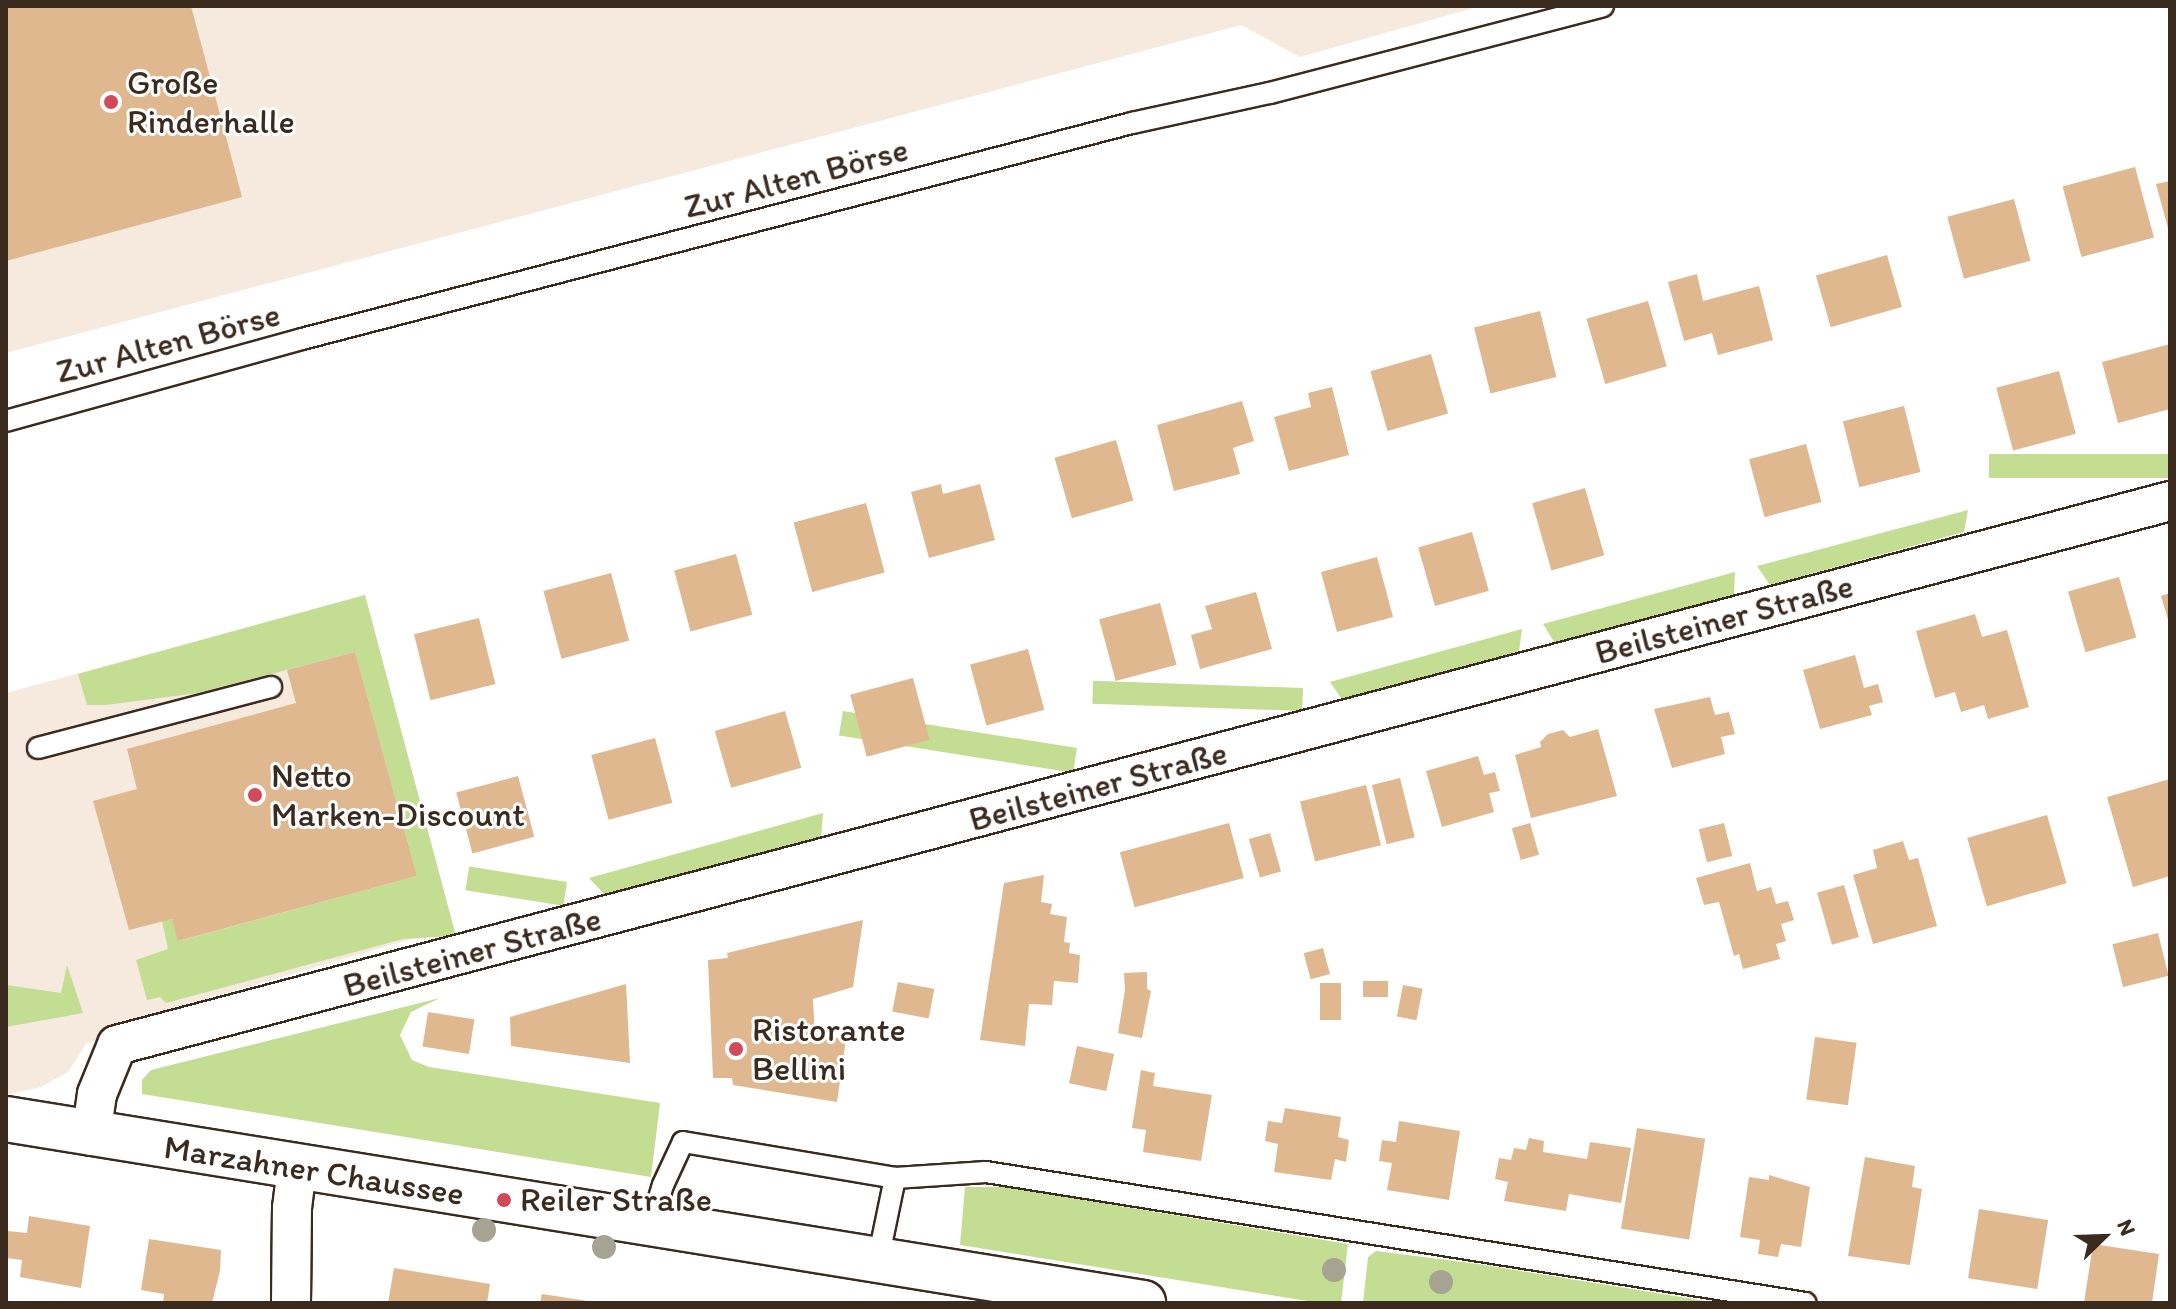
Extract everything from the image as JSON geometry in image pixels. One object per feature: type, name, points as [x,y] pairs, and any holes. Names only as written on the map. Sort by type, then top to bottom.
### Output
[{"type":"street","name":"Beilsteiner Straße","points":[[91,1136],[97,1094],[117,1045],[2170,501]]},
{"type":"street","name":"Marzahner Chaussee","points":[[6,1119],[91,1136],[878,1260],[1028,1294],[1143,1303]]},
{"type":"street","points":[[291,1303],[292,1208],[297,1167]]},
{"type":"lane","name":"Zur Alten Börse","points":[[6,421],[302,339],[1132,123],[1270,93],[1603,6]]},
{"type":"lane","points":[[38,748],[271,687]]},
{"type":"lane","points":[[651,1224],[663,1185],[683,1142],[895,1178],[986,1172],[1806,1303]]},
{"type":"lane","points":[[878,1260],[895,1178]]},
{"type":"shaded area","points":[[6,6],[1481,6],[1300,57],[1241,25],[6,353]]},
{"type":"shaded area","points":[[365,595],[453,927],[148,1016],[86,1044],[68,1072],[41,1087],[6,1095],[6,693]]},
{"type":"green space","points":[[1989,454],[2170,454],[2170,478],[1989,478]]},
{"type":"green space","points":[[1968,510],[1964,532],[1770,585],[1757,566]]},
{"type":"green space","points":[[1735,572],[1734,595],[1556,645],[1543,624]]},
{"type":"green space","points":[[365,595],[456,936],[403,939],[166,1003],[160,997],[147,1000],[136,960],[168,949],[162,921],[172,919],[179,941],[417,876],[355,652],[198,693],[106,705],[87,705],[78,674]]},
{"type":"green space","points":[[1522,629],[1519,651],[1343,701],[1330,682]]},
{"type":"green space","points":[[1093,681],[1303,688],[1302,711],[1092,704]]},
{"type":"green space","points":[[843,711],[1077,748],[1073,773],[839,736]]},
{"type":"green space","points":[[823,813],[821,839],[606,896],[589,878]]},
{"type":"green space","points":[[469,867],[567,882],[563,906],[465,890]]},
{"type":"green space","points":[[67,965],[83,1013],[6,1027],[6,985],[61,993]]},
{"type":"green space","points":[[440,998],[411,1012],[400,1035],[412,1060],[429,1067],[660,1103],[651,1177],[142,1094],[142,1080],[151,1070]]},
{"type":"green space","points":[[965,1187],[1006,1187],[1348,1244],[1341,1303],[1320,1303],[960,1245]]},
{"type":"green space","points":[[1376,1251],[1478,1264],[1718,1303],[1363,1303],[1368,1257]]},
{"type":"building","name":"Große Rinderhalle","points":[[6,6],[191,6],[242,197],[6,261]]},
{"type":"building","points":[[2135,167],[2154,238],[2081,257],[2063,186]]},
{"type":"building","points":[[2170,181],[2170,232],[2169,232],[2156,184]]},
{"type":"building","points":[[2014,199],[2031,261],[1964,279],[1947,217]]},
{"type":"building","points":[[1887,255],[1902,307],[1831,327],[1816,275]]},
{"type":"building","points":[[1697,274],[1703,301],[1759,286],[1773,340],[1718,355],[1712,333],[1684,341],[1668,282]]},
{"type":"building","points":[[1648,301],[1667,366],[1605,384],[1586,319]]},
{"type":"building","points":[[1540,311],[1556,377],[1490,393],[1474,327]]},
{"type":"building","points":[[2170,344],[2170,409],[2118,423],[2102,362]]},
{"type":"building","points":[[1431,354],[1448,414],[1388,431],[1370,371]]},
{"type":"building","points":[[2059,371],[2076,434],[2013,451],[1996,388]]},
{"type":"building","points":[[1332,387],[1349,455],[1289,471],[1274,417],[1311,407],[1308,393]]},
{"type":"building","points":[[1242,401],[1254,441],[1233,448],[1240,474],[1174,491],[1157,425]]},
{"type":"building","points":[[1904,406],[1920,472],[1859,487],[1843,421]]},
{"type":"building","points":[[1116,440],[1133,501],[1072,518],[1054,458]]},
{"type":"building","points":[[1806,444],[1822,502],[1765,517],[1749,459]]},
{"type":"building","points":[[941,484],[943,494],[980,484],[995,540],[929,558],[911,492]]},
{"type":"building","points":[[1585,488],[1604,555],[1551,570],[1532,503]]},
{"type":"building","points":[[866,503],[885,573],[812,592],[794,522]]},
{"type":"building","points":[[1472,532],[1489,591],[1435,606],[1418,547]]},
{"type":"building","points":[[736,554],[752,615],[690,631],[674,571]]},
{"type":"building","points":[[1377,557],[1393,617],[1337,632],[1321,572]]},
{"type":"building","points":[[611,573],[629,641],[562,659],[543,591]]},
{"type":"building","points":[[2119,577],[2136,638],[2085,652],[2068,592]]},
{"type":"building","points":[[1256,592],[1272,649],[1200,669],[1191,635],[1212,629],[1205,606]]},
{"type":"building","points":[[2170,593],[2170,623],[2169,623],[2161,596]]},
{"type":"building","points":[[1160,603],[1177,665],[1116,681],[1099,619]]},
{"type":"building","points":[[1975,614],[1982,637],[2007,630],[2029,707],[1988,719],[1984,705],[1961,712],[1955,692],[1935,698],[1916,631]]},
{"type":"building","points":[[479,618],[495,684],[430,700],[414,634]]},
{"type":"building","points":[[1028,649],[1044,710],[986,725],[970,665]]},
{"type":"building","name":"Netto Marken-Discount","points":[[355,652],[417,876],[178,941],[172,919],[129,930],[93,801],[137,789],[127,749],[296,703],[287,670]]},
{"type":"building","points":[[1855,655],[1864,688],[1878,684],[1883,702],[1869,706],[1872,715],[1820,729],[1803,670]]},
{"type":"building","points":[[913,678],[930,740],[867,757],[850,695]]},
{"type":"building","points":[[1710,697],[1715,715],[1729,712],[1735,734],[1721,737],[1725,754],[1672,768],[1654,709]]},
{"type":"building","points":[[785,711],[801,768],[731,788],[715,731]]},
{"type":"building","points":[[1598,729],[1617,796],[1531,818],[1515,755],[1541,747],[1540,742],[1548,734],[1563,730],[1570,737]]},
{"type":"building","points":[[655,738],[672,803],[609,820],[591,755]]},
{"type":"building","points":[[1478,756],[1484,775],[1495,772],[1500,791],[1489,793],[1494,812],[1442,827],[1426,771]]},
{"type":"building","points":[[518,776],[534,837],[472,853],[456,793]]},
{"type":"building","points":[[1400,778],[1415,837],[1387,844],[1372,785]]},
{"type":"building","points":[[2170,779],[2170,876],[2133,887],[2107,797]]},
{"type":"building","points":[[1366,785],[1381,845],[1315,862],[1300,801]]},
{"type":"building","points":[[2047,815],[2067,883],[1987,906],[1967,838]]},
{"type":"building","points":[[1229,823],[1244,878],[1135,907],[1120,852]]},
{"type":"building","points":[[1530,823],[1539,855],[1521,860],[1512,828]]},
{"type":"building","points":[[1724,823],[1732,856],[1707,862],[1699,829]]},
{"type":"building","points":[[1270,833],[1281,871],[1260,878],[1249,839]]},
{"type":"building","points":[[1903,841],[1909,860],[1918,858],[1937,926],[1873,944],[1853,875],[1877,868],[1873,850]]},
{"type":"building","points":[[1750,863],[1757,891],[1771,887],[1776,904],[1788,901],[1794,920],[1781,924],[1786,941],[1776,944],[1780,959],[1743,969],[1739,954],[1734,956],[1719,902],[1704,905],[1696,878]]},
{"type":"building","points":[[1044,875],[1041,902],[1052,904],[1050,914],[1067,917],[1064,942],[1070,943],[1069,953],[1080,955],[1078,983],[1054,981],[1052,1005],[1029,1004],[1025,1046],[980,1040],[1004,883]]},
{"type":"building","points":[[1844,885],[1859,937],[1832,945],[1817,893]]},
{"type":"building","points":[[863,920],[853,987],[813,999],[815,1035],[846,1039],[837,1102],[733,1085],[732,1078],[713,1078],[708,960],[728,958],[727,953]]},
{"type":"building","points":[[2158,933],[2169,976],[2123,987],[2112,944]]},
{"type":"building","points":[[1323,948],[1330,974],[1311,979],[1304,953]]},
{"type":"building","points":[[1147,972],[1147,989],[1151,991],[1142,1038],[1118,1033],[1125,990],[1124,973]]},
{"type":"building","points":[[1363,981],[1388,981],[1388,997],[1363,997]]},
{"type":"building","points":[[898,982],[934,989],[929,1019],[892,1011]]},
{"type":"building","points":[[1320,983],[1341,983],[1341,1020],[1320,1020]]},
{"type":"building","points":[[626,984],[630,1063],[511,1046],[510,1017]]},
{"type":"building","points":[[1403,985],[1423,989],[1417,1020],[1397,1016]]},
{"type":"building","points":[[428,1012],[474,1019],[469,1054],[423,1047]]},
{"type":"building","points":[[1815,1037],[1857,1043],[1848,1105],[1806,1099]]},
{"type":"building","points":[[1077,1046],[1114,1054],[1106,1091],[1069,1083]]},
{"type":"building","points":[[1141,1070],[1155,1073],[1153,1086],[1212,1095],[1201,1161],[1143,1152],[1146,1130],[1132,1128]]},
{"type":"building","points":[[1285,1108],[1341,1117],[1338,1137],[1349,1140],[1346,1162],[1335,1159],[1331,1180],[1274,1172],[1278,1144],[1265,1141],[1268,1121],[1282,1123]]},
{"type":"building","points":[[1399,1121],[1460,1131],[1449,1200],[1387,1190],[1392,1163],[1379,1161],[1382,1140],[1396,1142]]},
{"type":"building","points":[[1637,1128],[1705,1139],[1689,1240],[1621,1229]]},
{"type":"building","points":[[1529,1138],[1544,1141],[1543,1152],[1587,1159],[1590,1142],[1631,1148],[1621,1203],[1569,1194],[1566,1211],[1504,1201],[1508,1182],[1495,1179],[1499,1158],[1511,1160],[1514,1148],[1526,1150]]},
{"type":"building","points":[[1865,1157],[1915,1166],[1912,1187],[1922,1189],[1910,1265],[1848,1256]]},
{"type":"building","points":[[1769,1175],[1810,1187],[1801,1247],[1781,1244],[1778,1257],[1758,1254],[1760,1240],[1740,1237],[1749,1177],[1769,1180]]},
{"type":"building","points":[[1979,1209],[2048,1220],[2037,1289],[1968,1278]]},
{"type":"building","points":[[29,1216],[90,1226],[81,1288],[20,1277],[22,1260],[6,1258],[8,1231],[27,1233]]},
{"type":"building","points":[[149,1239],[221,1250],[220,1271],[212,1303],[163,1303],[164,1294],[141,1290]]},
{"type":"building","points":[[2093,1244],[2159,1254],[2152,1303],[2084,1303]]},
{"type":"building","points":[[394,1268],[490,1284],[487,1303],[388,1303]]},
{"type":"building","points":[[542,1294],[588,1301],[588,1303],[540,1303]]},
{"type":"place","name":"Große Rinderhalle","points":[[111,102]]},
{"type":"place","name":"Netto Marken-Discount","points":[[255,795]]},
{"type":"place","name":"Ristorante Bellini","points":[[736,1049]]},
{"type":"place","name":"Reiler Straße","points":[[504,1200]]}]
